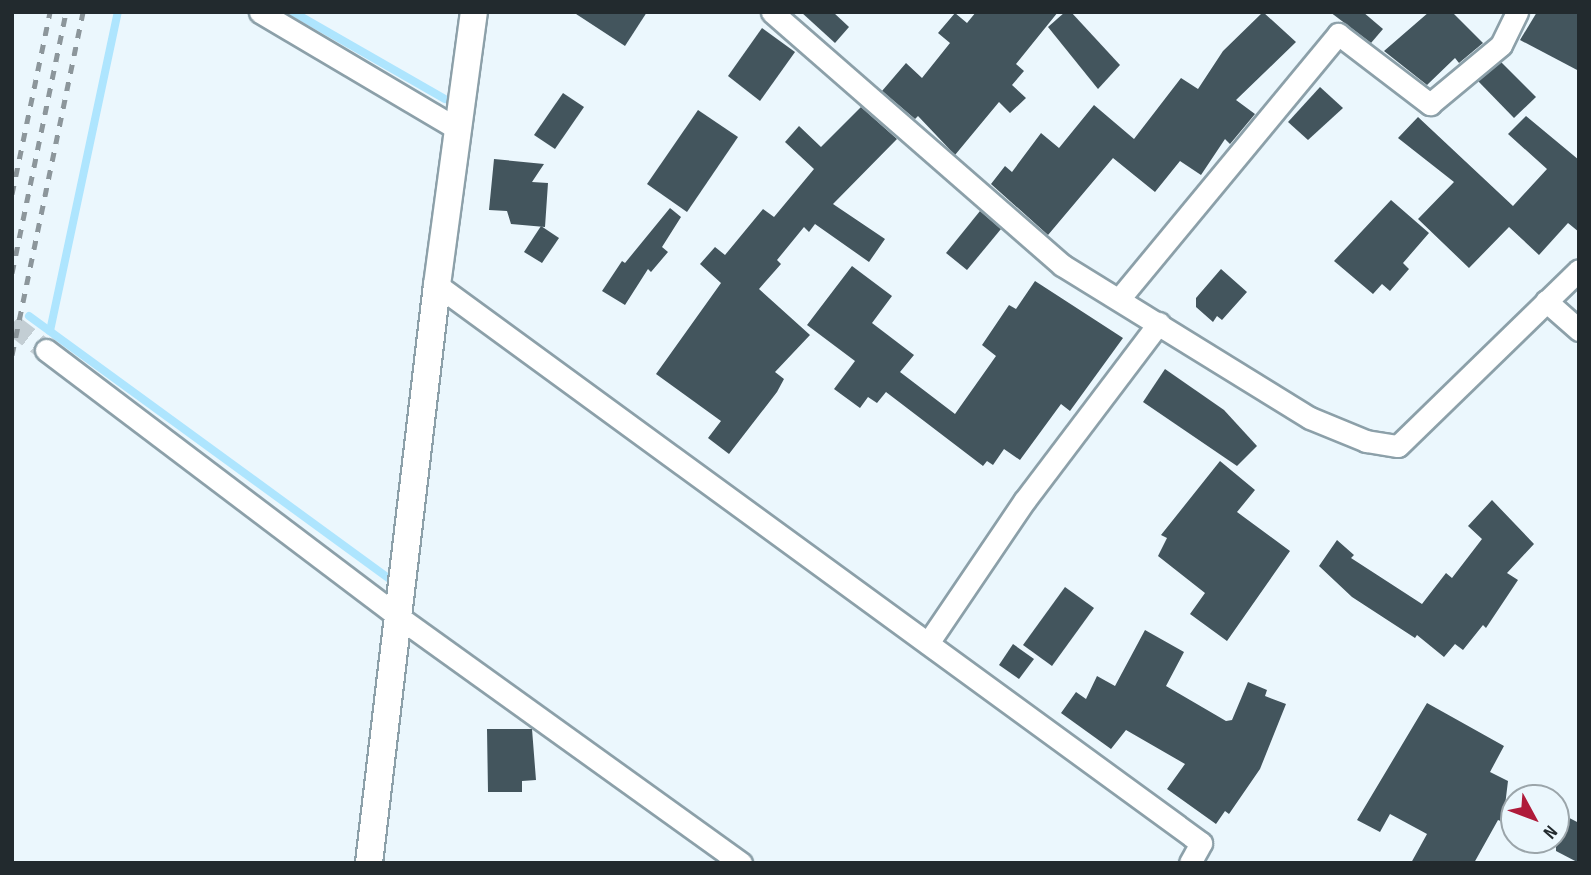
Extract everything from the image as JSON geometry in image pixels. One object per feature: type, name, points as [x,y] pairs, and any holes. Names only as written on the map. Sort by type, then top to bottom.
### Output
[{"type":"street","points":[[260,12],[458,129]]},
{"type":"street","points":[[369,863],[400,618],[437,285],[474,12]]},
{"type":"street","points":[[772,12],[1062,265],[1310,418],[1366,441],[1398,446],[1579,270]]},
{"type":"street","points":[[1119,299],[1338,34],[1430,104],[1501,45],[1517,12]]},
{"type":"street","points":[[437,285],[1201,843],[1189,863]]},
{"type":"street","points":[[1546,300],[1579,330]]},
{"type":"street","points":[[928,643],[1025,500],[1159,323]]},
{"type":"street","points":[[46,350],[400,618],[741,863]]},
{"type":"building","points":[[573,12],[647,12],[625,46]]},
{"type":"building","points":[[801,12],[833,12],[849,27],[835,43]]},
{"type":"building","points":[[976,12],[1058,12],[1016,64],[1024,71],[1012,85],[1026,98],[1010,113],[999,102],[955,155],[918,116],[915,119],[882,91],[906,63],[922,78],[950,43],[938,33],[955,13],[967,23]]},
{"type":"building","points":[[1065,12],[1071,12],[1120,65],[1098,89],[1048,27]]},
{"type":"building","points":[[1263,12],[1296,42],[1236,100],[1255,114],[1230,144],[1225,139],[1201,175],[1180,161],[1155,192],[1113,158],[1048,235],[991,184],[1005,166],[1012,172],[1041,133],[1059,148],[1094,105],[1134,139],[1181,78],[1198,89],[1223,51]]},
{"type":"building","points":[[1330,12],[1363,12],[1383,29],[1371,43]]},
{"type":"building","points":[[1429,12],[1452,12],[1483,43],[1459,63],[1455,58],[1427,85],[1384,51]]},
{"type":"building","points":[[1537,12],[1579,12],[1579,71],[1520,40]]},
{"type":"building","points":[[762,28],[795,52],[760,101],[728,76]]},
{"type":"building","points":[[1501,62],[1536,97],[1514,118],[1478,81]]},
{"type":"building","points":[[1320,87],[1343,108],[1308,140],[1288,122]]},
{"type":"building","points":[[563,93],[584,107],[555,149],[534,135]]},
{"type":"building","points":[[861,107],[897,139],[833,204],[885,239],[869,262],[815,224],[809,232],[804,227],[777,260],[781,264],[759,289],[810,335],[775,372],[784,379],[777,392],[729,454],[708,438],[721,421],[656,374],[721,283],[700,264],[715,247],[725,255],[763,209],[774,217],[814,169],[785,142],[799,126],[821,147]]},
{"type":"building","points":[[698,110],[738,137],[687,212],[647,184]]},
{"type":"building","points":[[1526,116],[1579,160],[1579,232],[1568,223],[1539,255],[1509,227],[1469,268],[1418,219],[1454,182],[1398,138],[1418,117],[1513,206],[1547,169],[1508,134]]},
{"type":"building","points":[[494,159],[544,164],[532,182],[548,183],[545,227],[511,224],[507,211],[489,210]]},
{"type":"building","points":[[1391,200],[1429,233],[1403,263],[1409,269],[1390,291],[1382,284],[1373,294],[1334,261]]},
{"type":"building","points":[[670,208],[681,217],[662,247],[668,252],[651,272],[648,269],[625,305],[602,291],[622,261],[625,263]]},
{"type":"building","points":[[980,211],[1001,229],[967,270],[946,253]]},
{"type":"building","points":[[541,226],[559,238],[542,263],[524,252]]},
{"type":"building","points":[[852,266],[892,296],[872,323],[914,355],[900,372],[955,414],[996,356],[982,345],[1009,305],[1016,309],[1035,281],[1123,338],[1070,411],[1061,404],[1020,460],[1004,449],[993,465],[987,461],[983,466],[886,392],[877,403],[868,397],[860,408],[834,389],[855,361],[807,325]]},
{"type":"building","points":[[1221,269],[1247,292],[1222,320],[1217,316],[1213,322],[1196,307],[1196,298]]},
{"type":"building","points":[[1165,369],[1224,410],[1257,446],[1237,466],[1143,402]]},
{"type":"building","points":[[1220,461],[1255,490],[1237,512],[1290,551],[1227,641],[1190,614],[1205,593],[1158,556],[1167,538],[1161,535]]},
{"type":"building","points":[[1492,500],[1534,544],[1507,573],[1518,580],[1486,628],[1483,625],[1463,650],[1455,644],[1444,657],[1417,635],[1415,638],[1352,597],[1319,566],[1337,540],[1354,555],[1351,558],[1422,604],[1446,573],[1452,578],[1482,539],[1468,526]]},
{"type":"building","points":[[1065,587],[1094,608],[1052,666],[1023,645]]},
{"type":"building","points":[[1145,630],[1184,652],[1166,686],[1226,721],[1232,720],[1248,682],[1267,690],[1265,696],[1286,704],[1260,769],[1229,814],[1225,811],[1216,824],[1167,789],[1185,764],[1126,730],[1111,749],[1061,713],[1076,692],[1086,699],[1097,676],[1115,686]]},
{"type":"building","points":[[1013,644],[1034,659],[1019,679],[999,665]]},
{"type":"building","points":[[1427,703],[1504,746],[1490,772],[1508,781],[1508,784],[1500,784],[1500,821],[1498,820],[1474,863],[1411,863],[1427,834],[1390,814],[1380,832],[1357,820]]},
{"type":"building","points":[[487,729],[532,729],[536,780],[522,781],[522,792],[488,792]]},
{"type":"building","points":[[1570,818],[1579,823],[1579,863],[1562,854],[1570,854]]},
{"type":"waterway","points":[[50,331],[118,12]]},
{"type":"waterway","points":[[293,12],[445,99]]},
{"type":"waterway","points":[[29,316],[391,580]]},
{"type":"tunnel","points":[[12,324],[46,350]]},
{"type":"railway","points":[[12,194],[50,12]]},
{"type":"railway","points":[[12,273],[66,12]]},
{"type":"railway","points":[[12,355],[83,12]]}]
